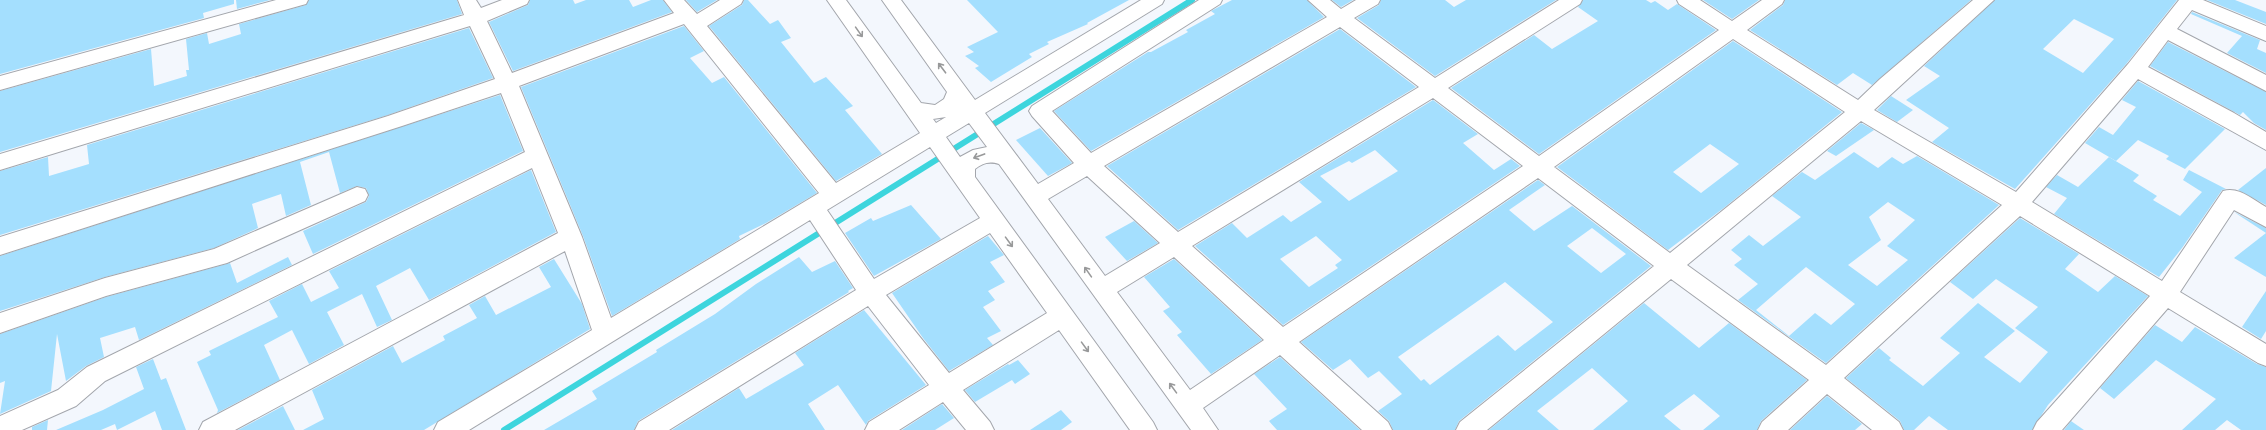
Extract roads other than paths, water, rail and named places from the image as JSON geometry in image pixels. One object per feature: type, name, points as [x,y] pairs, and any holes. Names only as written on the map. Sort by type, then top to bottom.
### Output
[{"type":"street","points":[[0,83],[299,0]]},
{"type":"street","points":[[0,162],[471,9],[520,0]]},
{"type":"street","points":[[673,0],[691,19],[832,195]]},
{"type":"street","points":[[0,246],[395,121],[691,19],[734,0]]},
{"type":"street","points":[[836,0],[1144,430]]},
{"type":"street","points":[[891,0],[1035,196],[1101,290],[1205,430]]},
{"type":"street","points":[[1213,0],[1043,107],[1039,111],[1088,164],[1379,430]]},
{"type":"street","points":[[1317,0],[1669,266],[1828,380],[1890,430]]},
{"type":"street","points":[[1035,196],[1371,0]]},
{"type":"street","points":[[1101,290],[1434,88],[1573,0]]},
{"type":"street","points":[[1686,0],[1860,111],[2018,204],[2266,356]]},
{"type":"street","points":[[1186,406],[1538,167],[1775,0]]},
{"type":"street","points":[[1469,430],[1860,111],[1887,84],[1985,0]]},
{"type":"street","points":[[1771,430],[1828,380],[2018,204],[2135,69],[2166,32],[2189,0],[2266,34]]},
{"type":"street","points":[[447,430],[832,195],[973,111],[1147,2]]},
{"type":"street","points":[[471,9],[507,83],[571,237],[605,334]]},
{"type":"street","points":[[2166,32],[2266,84]]},
{"type":"street","points":[[2135,69],[2227,118],[2266,142]]},
{"type":"street","points":[[913,108],[928,113],[944,110],[954,103],[958,90]]},
{"type":"street","points":[[959,172],[975,156],[991,153],[1008,159]]},
{"type":"street","points":[[0,428],[67,398],[96,374],[537,156]]},
{"type":"street","points":[[0,323],[104,287],[220,257],[357,194]]},
{"type":"street","points":[[2046,430],[2165,295],[2231,196],[2266,218]]},
{"type":"street","points":[[813,207],[831,237],[871,292],[981,430]]},
{"type":"street","points":[[648,430],[871,292],[994,220]]},
{"type":"street","points":[[212,430],[571,237]]},
{"type":"street","points":[[878,430],[1062,316]]},
{"type":"waterway","points":[[504,430],[1192,0]]}]
